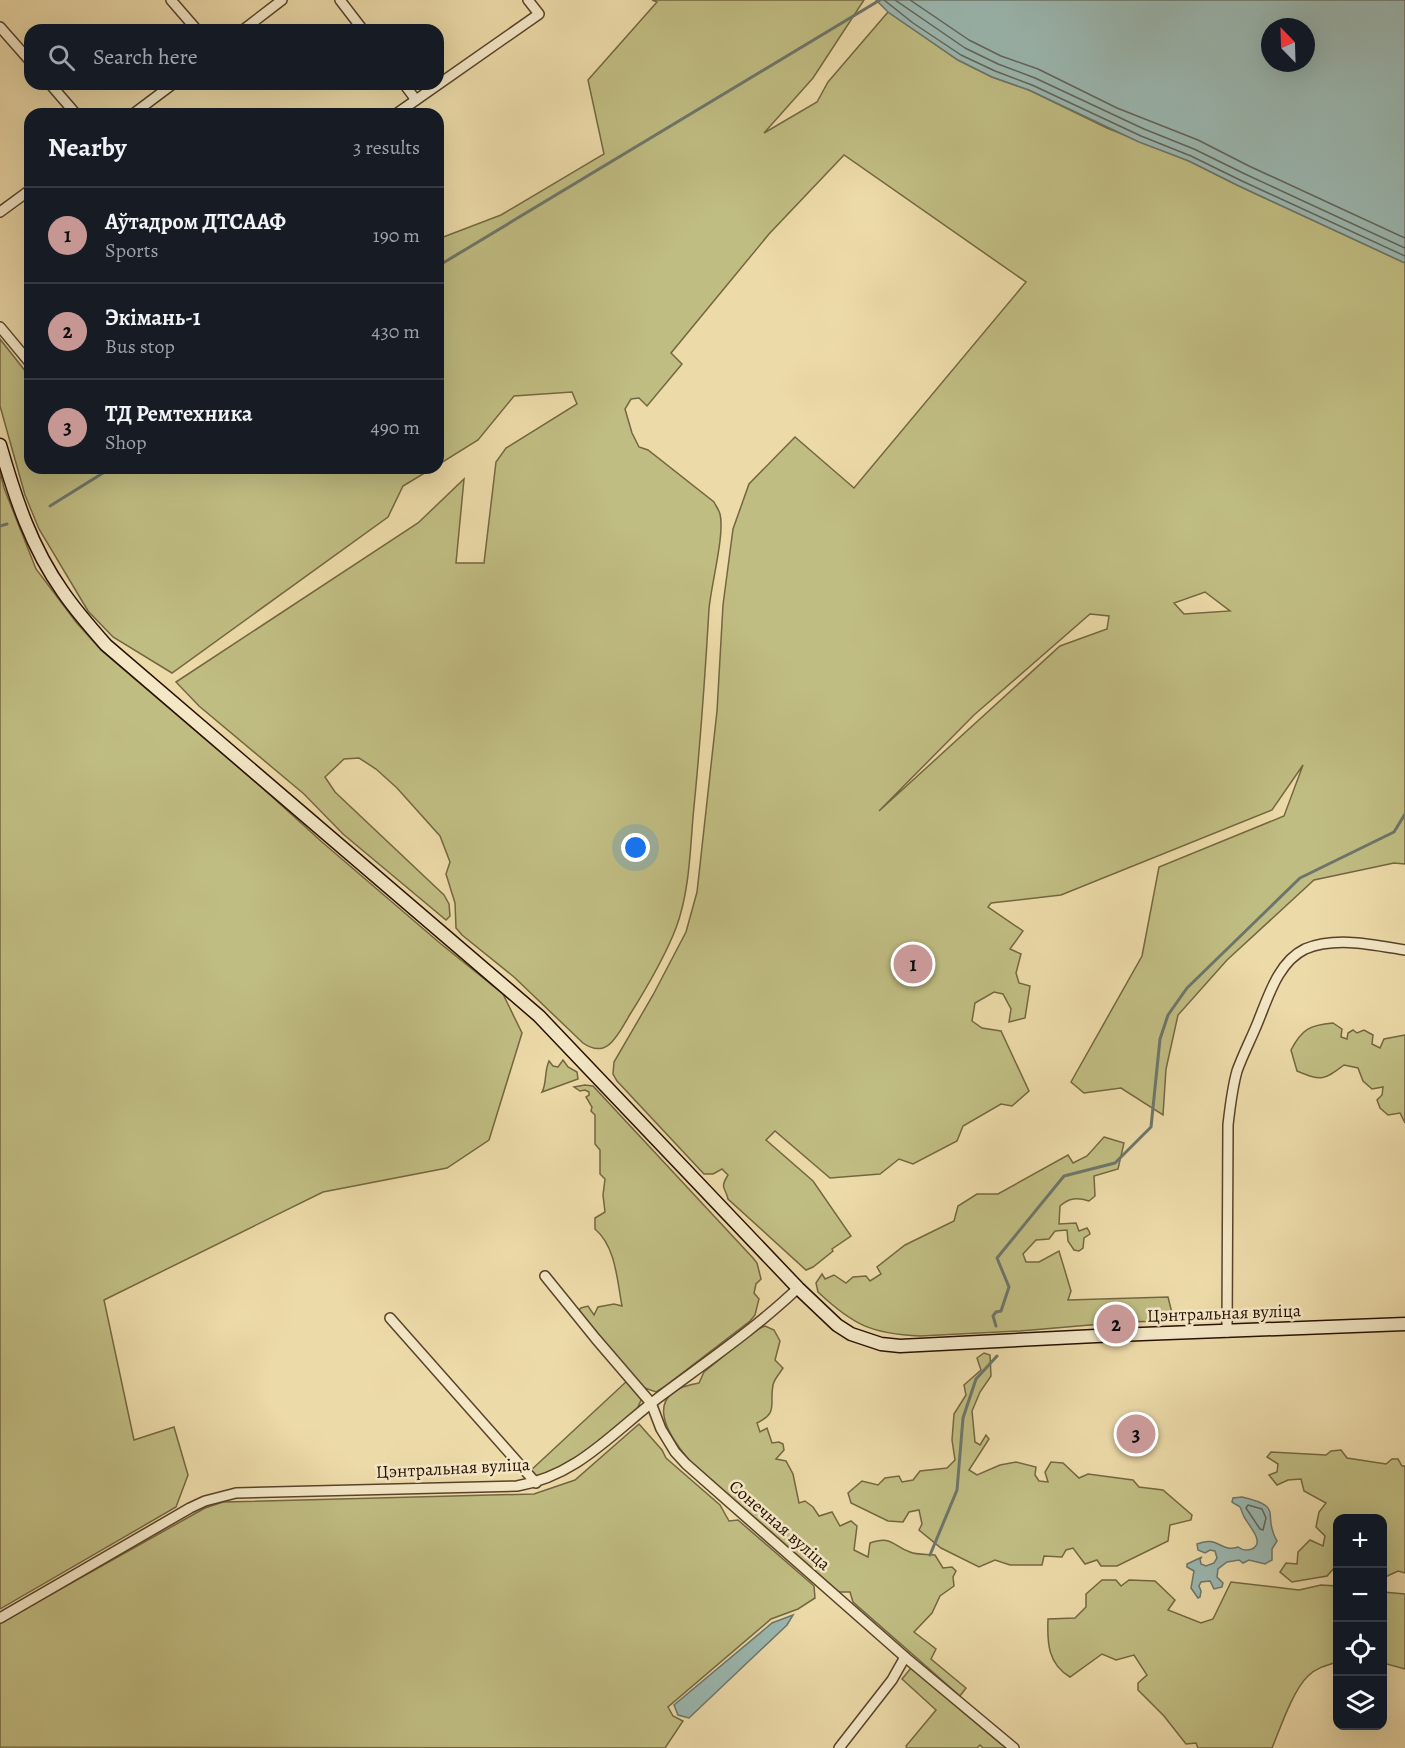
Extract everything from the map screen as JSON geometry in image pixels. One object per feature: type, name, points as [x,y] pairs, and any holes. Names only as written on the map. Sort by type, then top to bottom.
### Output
[{"type":"main road","name":"Цэнтральная вуліца","points":[[0,445],[23,516],[44,563],[62,592],[106,645],[539,1016],[798,1288],[837,1325],[850,1334],[865,1340],[900,1346],[920,1346],[1063,1337],[1405,1324]]},
{"type":"street","points":[[171,0],[191,24]]},
{"type":"street","points":[[251,24],[282,0]]},
{"type":"street","points":[[340,0],[358,24]]},
{"type":"street","points":[[444,80],[539,14],[528,0]]},
{"type":"street","points":[[0,27],[24,54]]},
{"type":"street","points":[[55,90],[71,108]]},
{"type":"street","points":[[141,108],[165,90]]},
{"type":"street","points":[[408,90],[416,100]]},
{"type":"street","points":[[405,108],[430,90]]},
{"type":"street","points":[[0,212],[24,194]]},
{"type":"street","points":[[0,327],[24,356]]},
{"type":"street","points":[[1227,1332],[1227,1125],[1238,1071],[1276,979],[1297,954],[1319,944],[1346,943],[1405,950]]},
{"type":"street","name":"Сонечная вуліца","points":[[545,1276],[651,1403],[661,1429],[675,1452],[686,1464],[905,1657],[1014,1748]]},
{"type":"street","name":"Цэнтральная вуліца","points":[[0,1618],[190,1508],[205,1501],[236,1493],[517,1486],[554,1477],[602,1445],[651,1403],[773,1312],[798,1288]]},
{"type":"street","points":[[390,1318],[536,1483]]},
{"type":"street","points":[[839,1748],[892,1680],[905,1657]]},
{"type":"shaded area","points":[[652,0],[864,0],[813,78],[764,133],[817,102],[828,82],[888,12],[958,60],[992,77],[1029,90],[1107,128],[1189,161],[1405,263],[1405,864],[1394,863],[1314,880],[1227,960],[1178,1015],[1166,1069],[1163,1115],[1121,1088],[1084,1093],[1071,1082],[1142,956],[1159,867],[1284,816],[1303,765],[1272,810],[1061,895],[991,903],[988,907],[1023,931],[1010,949],[1021,954],[1016,973],[1019,983],[1030,986],[1025,1018],[1009,1022],[1011,1009],[1003,994],[994,992],[975,1003],[972,1021],[982,1028],[1001,1031],[1029,1091],[1012,1106],[1001,1104],[963,1126],[957,1141],[913,1164],[899,1159],[880,1174],[830,1178],[775,1131],[766,1140],[813,1181],[851,1236],[832,1249],[833,1251],[813,1267],[806,1270],[728,1199],[724,1186],[728,1175],[722,1169],[713,1174],[704,1174],[617,1081],[613,1074],[614,1062],[686,932],[697,892],[717,711],[723,605],[733,529],[749,484],[795,437],[854,488],[1026,282],[844,155],[769,234],[671,353],[682,364],[647,406],[639,398],[631,399],[625,409],[639,447],[648,450],[714,502],[720,512],[721,534],[709,609],[690,859],[684,901],[666,951],[621,1031],[605,1047],[591,1048],[583,1043],[514,977],[456,928],[455,903],[446,874],[450,862],[440,836],[397,788],[376,769],[359,758],[344,759],[325,777],[335,792],[444,895],[449,904],[450,916],[446,920],[343,834],[304,794],[199,706],[176,682],[418,523],[464,479],[456,563],[484,563],[496,462],[506,448],[577,404],[572,392],[514,396],[478,440],[444,461],[444,237],[501,215],[604,154],[588,80],[657,2]],"holes":[[[1205,592],[1230,611],[1184,614],[1174,603]],[[1090,614],[1109,616],[1107,629],[1060,646],[879,811],[974,715]]]},
{"type":"shaded area","points":[[0,339],[24,369],[24,474],[423,474],[403,486],[388,517],[172,673],[113,637],[88,611],[39,529],[25,495],[0,406]]},
{"type":"shaded area","points":[[0,472],[4,488],[36,569],[76,622],[101,650],[441,944],[503,994],[522,1033],[489,1140],[447,1168],[323,1192],[104,1300],[134,1440],[174,1427],[188,1475],[176,1507],[0,1609]]},
{"type":"shaded area","points":[[1333,1023],[1342,1029],[1341,1037],[1347,1039],[1348,1033],[1353,1030],[1357,1033],[1364,1030],[1373,1035],[1372,1044],[1380,1048],[1384,1039],[1405,1035],[1405,1123],[1400,1113],[1388,1115],[1380,1108],[1377,1100],[1382,1095],[1383,1087],[1372,1089],[1363,1081],[1358,1068],[1344,1065],[1322,1078],[1297,1071],[1291,1050],[1299,1037],[1308,1029]]},
{"type":"shaded area","points":[[563,1060],[568,1067],[577,1072],[578,1079],[542,1092],[549,1061],[553,1066],[558,1067]]},
{"type":"shaded area","points":[[593,1086],[753,1258],[757,1263],[761,1279],[756,1284],[754,1293],[759,1299],[755,1315],[750,1321],[656,1392],[642,1387],[578,1311],[588,1306],[594,1315],[598,1307],[614,1304],[622,1306],[611,1254],[602,1236],[595,1229],[595,1218],[605,1212],[603,1195],[605,1179],[600,1174],[600,1150],[595,1144],[595,1115],[586,1097],[589,1092],[580,1091],[574,1087]]},
{"type":"shaded area","points":[[1104,1137],[1124,1143],[1118,1169],[1094,1176],[1095,1196],[1089,1201],[1073,1199],[1060,1206],[1059,1224],[1076,1223],[1079,1231],[1087,1228],[1089,1231],[1090,1234],[1084,1238],[1083,1248],[1079,1251],[1074,1250],[1068,1241],[1067,1230],[1055,1231],[1049,1239],[1036,1240],[1023,1254],[1026,1262],[1039,1262],[1059,1251],[1071,1291],[1068,1300],[1168,1297],[1174,1321],[1119,1322],[1119,1317],[1113,1317],[1113,1323],[1020,1331],[903,1335],[864,1326],[842,1313],[818,1292],[816,1283],[822,1274],[825,1279],[834,1275],[846,1283],[853,1277],[866,1276],[870,1281],[881,1274],[877,1267],[905,1245],[954,1221],[958,1206],[977,1194],[998,1194],[1068,1155],[1073,1163],[1087,1156]]},
{"type":"shaded area","points":[[765,1326],[774,1330],[780,1341],[775,1360],[783,1368],[774,1383],[771,1411],[757,1423],[760,1432],[767,1428],[772,1443],[783,1444],[784,1450],[776,1459],[786,1461],[793,1474],[799,1503],[805,1501],[819,1516],[832,1512],[840,1526],[851,1521],[857,1526],[854,1550],[868,1557],[870,1543],[883,1540],[913,1553],[935,1555],[943,1568],[952,1567],[956,1571],[953,1577],[954,1586],[940,1596],[932,1613],[914,1632],[936,1649],[931,1659],[966,1688],[960,1696],[853,1602],[850,1592],[839,1592],[690,1461],[667,1426],[664,1414],[665,1404],[670,1395],[681,1388],[699,1383],[704,1372],[756,1330]]},
{"type":"shaded area","points":[[984,1353],[990,1355],[991,1376],[980,1392],[972,1411],[975,1442],[980,1445],[986,1435],[989,1439],[969,1470],[977,1475],[1000,1465],[1016,1462],[1036,1467],[1035,1475],[1039,1481],[1048,1482],[1045,1472],[1051,1462],[1063,1463],[1079,1478],[1088,1474],[1133,1480],[1139,1487],[1163,1490],[1192,1515],[1191,1520],[1170,1525],[1168,1541],[1117,1566],[1101,1566],[1097,1560],[1085,1564],[1073,1548],[1066,1550],[1062,1557],[1044,1556],[1042,1565],[1010,1565],[995,1560],[979,1567],[941,1548],[919,1530],[922,1524],[919,1510],[909,1512],[903,1522],[888,1521],[851,1503],[848,1493],[862,1481],[878,1485],[885,1478],[899,1476],[902,1482],[913,1480],[920,1471],[947,1468],[955,1460],[952,1440],[954,1414],[966,1395],[964,1385],[981,1370],[977,1358]]},
{"type":"shaded area","points":[[628,1380],[642,1398],[636,1411],[563,1466],[535,1478],[529,1472]]},
{"type":"shaded area","points":[[639,1424],[662,1450],[666,1458],[720,1505],[729,1521],[738,1520],[814,1586],[815,1598],[798,1609],[771,1619],[668,1707],[673,1716],[683,1721],[665,1748],[0,1747],[0,1623],[205,1508],[223,1502],[534,1494],[575,1480]]},
{"type":"shaded area","points":[[1341,1450],[1347,1458],[1386,1464],[1392,1459],[1398,1459],[1402,1466],[1405,1466],[1405,1573],[1398,1571],[1387,1576],[1387,1514],[1333,1514],[1333,1569],[1327,1576],[1292,1582],[1280,1572],[1286,1563],[1297,1564],[1298,1552],[1310,1540],[1323,1546],[1325,1536],[1316,1527],[1319,1512],[1326,1503],[1304,1491],[1301,1479],[1288,1480],[1277,1485],[1269,1475],[1277,1472],[1278,1464],[1267,1457],[1271,1452],[1326,1455],[1331,1451]]},
{"type":"shaded area","points":[[1102,1580],[1116,1580],[1121,1586],[1129,1580],[1155,1581],[1175,1600],[1168,1610],[1201,1623],[1213,1619],[1231,1582],[1299,1590],[1321,1585],[1333,1586],[1333,1663],[1314,1671],[1302,1682],[1287,1710],[1272,1748],[1198,1748],[1196,1743],[1186,1744],[1164,1716],[1138,1690],[1138,1683],[1147,1675],[1134,1655],[1116,1660],[1102,1654],[1070,1677],[1057,1666],[1050,1652],[1048,1619],[1075,1618],[1086,1607],[1086,1594]]},
{"type":"shaded area","points":[[1387,1592],[1405,1594],[1405,1669],[1387,1664]]},
{"type":"shaded area","points":[[911,1668],[1006,1748],[983,1748],[980,1745],[977,1748],[907,1748],[906,1746],[936,1710],[902,1679]]},
{"type":"water","points":[[876,0],[1405,0],[1405,263],[1189,161],[1139,142],[1029,90],[992,77],[958,60],[888,12]]},
{"type":"water","points":[[1242,1497],[1264,1504],[1268,1508],[1277,1541],[1272,1549],[1272,1560],[1265,1564],[1249,1560],[1243,1563],[1239,1560],[1227,1562],[1218,1569],[1217,1577],[1223,1583],[1222,1587],[1214,1589],[1210,1581],[1201,1582],[1198,1598],[1191,1588],[1194,1571],[1187,1567],[1187,1564],[1202,1557],[1201,1564],[1206,1566],[1214,1563],[1217,1558],[1215,1551],[1210,1550],[1205,1553],[1198,1550],[1197,1544],[1210,1542],[1227,1548],[1238,1547],[1246,1550],[1256,1546],[1257,1539],[1240,1507],[1232,1502],[1233,1498]]},
{"type":"water","points":[[793,1615],[787,1625],[689,1718],[678,1715],[674,1705],[772,1623]]},
{"type":"waterway","points":[[444,262],[880,0]]},
{"type":"waterway","points":[[50,506],[101,474]]},
{"type":"waterway","points":[[0,526],[7,524]]},
{"type":"waterway","points":[[996,1326],[993,1316],[996,1312],[1001,1311],[1009,1287],[997,1258],[1064,1176],[1115,1163],[1151,1127],[1160,1039],[1168,1015],[1187,988],[1300,878],[1394,832],[1405,814]]},
{"type":"waterway","points":[[930,1555],[957,1490],[963,1418],[976,1379],[997,1356]]},
{"type":"place","name":"Аўтадром ДТСААФ","points":[[913,964]]},
{"type":"place","name":"Экімань-1","points":[[1116,1324]]},
{"type":"place","name":"ТД Ремтехника","points":[[1136,1434]]}]
